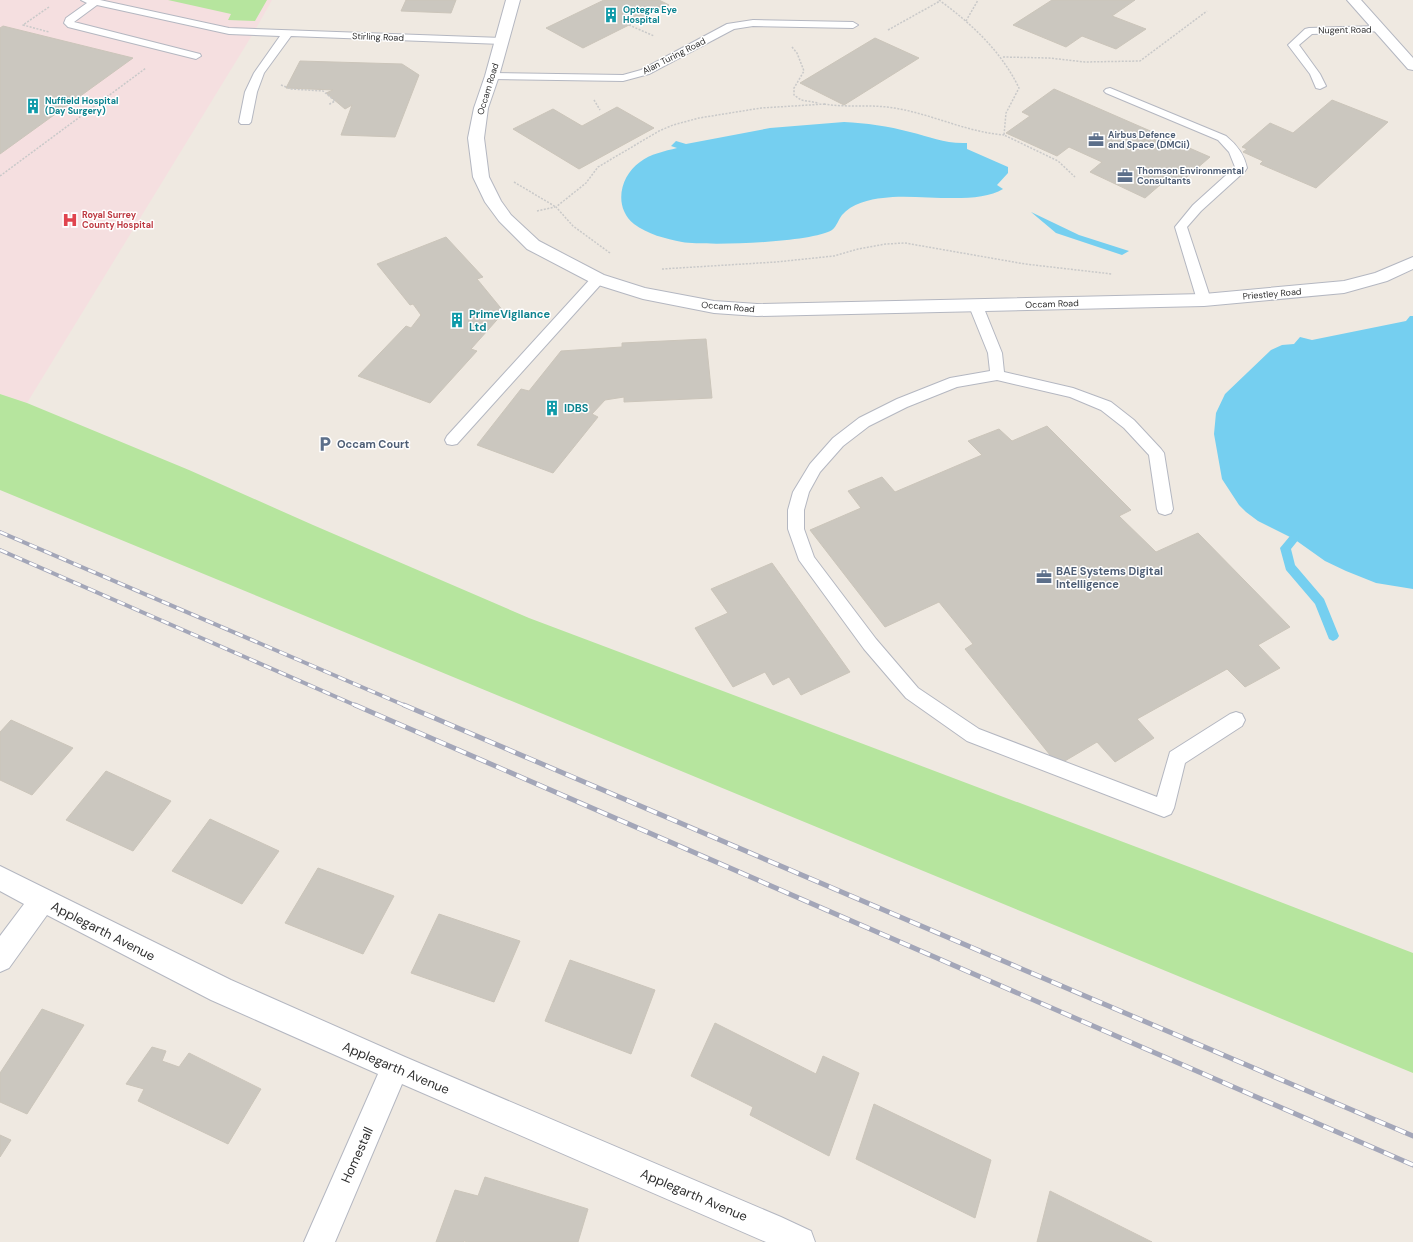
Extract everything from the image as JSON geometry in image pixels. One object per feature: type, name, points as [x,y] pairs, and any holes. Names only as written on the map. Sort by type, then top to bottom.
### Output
[{"type":"street","name":"Occam Road","points":[[513,0],[492,76],[481,108],[476,138],[480,177],[493,202],[505,218],[533,244],[563,262],[598,279],[643,293],[714,308],[757,310],[1204,300]]},
{"type":"street","points":[[1354,0],[1379,29],[1412,63]]},
{"type":"street","name":"Priestley Road","points":[[1204,300],[1344,287],[1381,277],[1413,262]]},
{"type":"street","name":"Applegarth Avenue","points":[[0,878],[221,990],[800,1242]]},
{"type":"street","points":[[0,959],[42,900]]},
{"type":"street","name":"Homestall","points":[[319,1242],[395,1067]]},
{"type":"lane","name":"Stirling Road","points":[[90,1],[229,31],[502,40]]},
{"type":"lane","points":[[90,1],[70,20],[69,22],[72,25],[196,56]]},
{"type":"lane","name":"Alan Turing Road","points":[[492,76],[623,78],[645,72],[731,26],[753,23],[853,26]]},
{"type":"lane","name":"Nugent Road","points":[[1320,86],[1315,74],[1293,45],[1309,31],[1379,29]]},
{"type":"lane","points":[[245,122],[252,92],[259,73],[287,34]]},
{"type":"lane","points":[[1110,91],[1222,138],[1232,146],[1238,155],[1241,168],[1197,208],[1181,227],[1204,300]]},
{"type":"lane","points":[[452,440],[598,279]]},
{"type":"lane","points":[[976,306],[995,353],[997,375]]},
{"type":"lane","points":[[1165,509],[1156,453],[1129,424],[1106,406],[1073,393],[997,375],[955,382],[902,403],[864,422],[838,442],[815,468],[801,492],[796,510],[796,529],[806,560],[870,644],[912,694],[973,735],[1164,808],[1177,758],[1236,720]]},
{"type":"path","points":[[888,30],[940,0],[966,21],[1002,57],[1013,74],[1019,88],[1005,117],[1004,136]]},
{"type":"path","points":[[966,21],[978,0]]},
{"type":"path","points":[[52,33],[22,24],[53,4]]},
{"type":"path","points":[[1002,57],[1049,58],[1085,62],[1140,61],[1207,11]]},
{"type":"path","points":[[629,25],[654,36]]},
{"type":"path","points":[[788,42],[797,53],[804,71],[794,88],[794,95],[801,100],[842,107],[868,106],[893,108],[917,113],[989,135],[1004,136],[1058,161],[1075,177]]},
{"type":"path","points":[[0,176],[149,65]]},
{"type":"path","points":[[593,98],[600,110]]},
{"type":"path","points":[[556,207],[586,183],[598,166],[673,125],[699,118],[761,108],[825,104]]},
{"type":"path","points":[[509,179],[556,207],[573,226],[614,256]]},
{"type":"path","points":[[657,268],[703,267],[834,256],[858,249],[886,244],[905,243],[1025,264],[1116,274]]},
{"type":"shaded area","name":"Royal Surrey County Hospital","points":[[0,0],[272,0],[254,32],[27,403],[0,394]]},
{"type":"green space","points":[[168,0],[267,0],[255,21],[228,20],[231,14]]},
{"type":"green space","points":[[0,394],[27,403],[189,470],[529,618],[1413,953],[1413,1073],[0,490]]},
{"type":"water","points":[[844,122],[885,126],[945,141],[967,143],[967,149],[1008,167],[1008,173],[997,185],[1003,189],[978,197],[897,197],[872,200],[856,205],[846,211],[832,230],[803,238],[782,241],[713,244],[682,242],[657,236],[639,228],[627,217],[623,209],[621,201],[624,183],[633,168],[648,157],[677,148],[671,146],[676,141],[686,144],[770,128]]},
{"type":"water","points":[[1031,212],[1079,235],[1129,251],[1122,255],[1056,233]]},
{"type":"water","points":[[1410,316],[1413,316],[1413,589],[1376,583],[1346,571],[1325,561],[1294,539],[1258,521],[1246,512],[1239,505],[1222,479],[1214,434],[1216,413],[1225,394],[1271,350],[1282,345],[1294,344],[1300,337],[1312,340],[1406,321]]},
{"type":"building","points":[[406,0],[456,0],[451,13],[401,11]]},
{"type":"building","name":"Optegra Eye Hospital","points":[[604,0],[659,0],[669,5],[583,48],[546,28]]},
{"type":"building","points":[[1052,0],[1135,0],[1112,16],[1146,29],[1116,49],[1082,36],[1066,47],[1013,25]]},
{"type":"building","name":"Nuffield Hospital (Day Surgery)","points":[[3,26],[133,58],[0,154],[0,28]]},
{"type":"building","points":[[875,38],[919,58],[844,105],[800,83]]},
{"type":"building","points":[[300,61],[402,64],[419,75],[395,137],[341,135],[352,105],[345,109],[326,93],[333,90],[286,88]]},
{"type":"building","name":"Airbus Defence and Space (DMCii)","points":[[1054,89],[1210,157],[1180,183],[1168,178],[1145,198],[1090,172],[1102,162],[1069,147],[1057,156],[1006,133],[1030,116],[1022,112]]},
{"type":"building","points":[[1332,100],[1388,122],[1316,188],[1260,164],[1263,161],[1243,152],[1247,149],[1242,147],[1270,123],[1293,133]]},
{"type":"building","points":[[617,107],[654,128],[579,169],[513,129],[553,109],[582,126]]},
{"type":"building","name":"PrimeVigilance Ltd","points":[[446,237],[483,277],[477,279],[504,312],[471,349],[477,351],[430,403],[358,376],[406,326],[411,328],[421,315],[413,304],[410,305],[377,264]]},
{"type":"building","name":"IDBS","points":[[706,339],[712,398],[624,402],[624,397],[605,400],[592,414],[598,417],[553,473],[477,445],[521,389],[529,391],[561,351],[622,347],[622,343]]},
{"type":"building","name":"BAE Systems Digital Intelligence","points":[[1047,426],[1131,510],[1119,516],[1156,552],[1198,533],[1290,627],[1258,645],[1280,668],[1245,687],[1227,669],[1137,719],[1154,738],[1115,762],[1097,742],[1058,765],[965,649],[973,644],[939,602],[885,627],[810,530],[861,508],[848,491],[882,477],[895,492],[982,455],[968,441],[999,429],[1012,441]]},
{"type":"building","points":[[772,563],[850,672],[801,695],[789,677],[773,685],[765,672],[733,687],[695,628],[728,613],[711,589]]},
{"type":"building","points":[[11,720],[73,748],[32,795],[0,780],[0,732]]},
{"type":"building","points":[[106,771],[171,801],[133,851],[66,820]]},
{"type":"building","points":[[210,819],[279,851],[242,904],[172,871]]},
{"type":"building","points":[[318,868],[394,896],[363,954],[285,923]]},
{"type":"building","points":[[439,914],[520,941],[494,1002],[411,973]]},
{"type":"building","points":[[570,960],[655,990],[631,1054],[545,1021]]},
{"type":"building","points":[[42,1009],[84,1025],[27,1114],[0,1102],[0,1073]]},
{"type":"building","points":[[715,1023],[816,1074],[823,1056],[859,1073],[829,1156],[750,1115],[753,1107],[691,1076]]},
{"type":"building","points":[[152,1047],[166,1051],[162,1061],[179,1067],[189,1053],[261,1089],[228,1144],[138,1101],[144,1089],[126,1084]]},
{"type":"building","points":[[874,1104],[991,1160],[975,1218],[856,1159]]},
{"type":"building","points":[[0,1135],[11,1140],[0,1157]]},
{"type":"building","points":[[485,1177],[588,1209],[578,1242],[436,1242],[455,1190],[478,1196]]},
{"type":"building","points":[[1050,1191],[1152,1242],[1037,1242]]},
{"type":"waterway","points":[[1294,539],[1285,548],[1290,567],[1320,602],[1333,636]]},
{"type":"railway","points":[[0,532],[406,706]]},
{"type":"railway","points":[[0,550],[357,706]]},
{"type":"railway","points":[[355,705],[1413,1165]]},
{"type":"railway","points":[[404,705],[1413,1136]]},
{"type":"place","name":"Optegra Eye Hospital","points":[[611,15]]},
{"type":"place","name":"Nuffield Hospital (Day Surgery)","points":[[33,106]]},
{"type":"place","name":"Airbus Defence and Space (DMCii)","points":[[1096,140]]},
{"type":"place","name":"Thomson Environmental Consultants","points":[[1125,176]]},
{"type":"place","name":"Royal Surrey County Hospital","points":[[70,220]]},
{"type":"place","name":"PrimeVigilance Ltd","points":[[457,320]]},
{"type":"place","name":"IDBS","points":[[552,408]]},
{"type":"place","name":"Occam Court","points":[[325,444]]},
{"type":"place","name":"BAE Systems Digital Intelligence","points":[[1044,577]]}]
